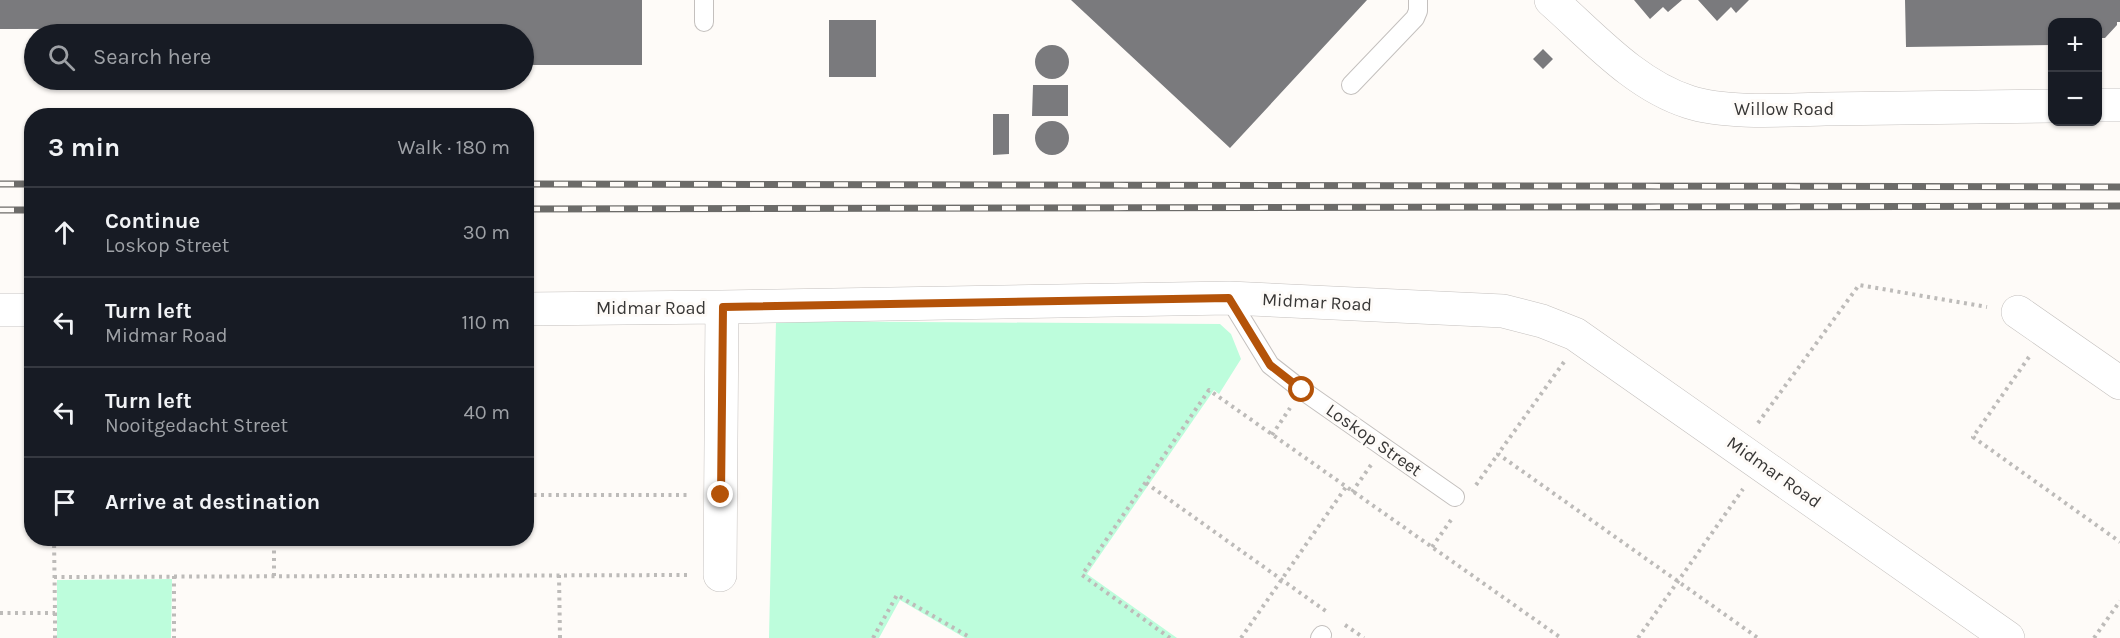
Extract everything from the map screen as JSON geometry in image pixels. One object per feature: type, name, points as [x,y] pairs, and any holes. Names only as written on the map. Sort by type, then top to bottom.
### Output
[{"type":"street","name":"Willow Road","points":[[1551,0],[1631,71],[1688,102],[1718,109],[2048,106]]},
{"type":"street","points":[[2102,105],[2120,105]]},
{"type":"street","name":"Midmar Road","points":[[534,309],[1229,298],[1503,311],[1542,321],[1581,338],[2008,638]]},
{"type":"street","points":[[720,575],[723,307]]},
{"type":"street","points":[[0,310],[24,310]]},
{"type":"street","points":[[2018,312],[2120,383]]},
{"type":"lane","points":[[704,0],[704,22]]},
{"type":"lane","points":[[1352,85],[1415,18],[1418,11],[1418,0]]},
{"type":"lane","name":"Loskop Street","points":[[1229,298],[1270,365],[1455,497]]},
{"type":"path","points":[[1638,638],[1678,581],[1750,456],[1859,285],[2018,312]]},
{"type":"path","points":[[2047,332],[1973,437],[2120,542]]},
{"type":"path","points":[[1581,338],[1498,454],[1758,638]]},
{"type":"path","points":[[1170,638],[1082,575],[1209,390],[1561,638]]},
{"type":"path","points":[[1272,435],[1302,390]]},
{"type":"path","points":[[1352,492],[1384,447]]},
{"type":"path","points":[[1146,483],[1335,617]]},
{"type":"path","points":[[1240,638],[1346,487]]},
{"type":"path","points":[[534,495],[721,495]]},
{"type":"path","points":[[54,546],[55,638]]},
{"type":"path","points":[[274,546],[274,576]]},
{"type":"path","points":[[559,575],[560,638]]},
{"type":"path","points":[[54,576],[720,575]]},
{"type":"path","points":[[174,576],[174,638]]},
{"type":"path","points":[[873,638],[897,595],[971,638]]},
{"type":"path","points":[[2094,638],[2120,601]]},
{"type":"path","points":[[0,613],[55,613]]},
{"type":"path","points":[[1345,624],[1364,638]]},
{"type":"green space","points":[[776,321],[1220,324],[1231,334],[1241,359],[1219,394],[1214,390],[1087,574],[1177,638],[965,638],[900,600],[879,638],[769,638]]},
{"type":"green space","points":[[172,579],[171,638],[57,638],[57,580]]},
{"type":"building","points":[[0,0],[642,0],[642,65],[534,65],[534,24],[24,24],[24,29],[0,29]]},
{"type":"building","points":[[1071,0],[1367,0],[1230,148]]},
{"type":"building","points":[[1634,0],[1682,0],[1668,12],[1663,7],[1650,19]]},
{"type":"building","points":[[1698,0],[1749,0],[1736,13],[1731,7],[1717,21]]},
{"type":"building","points":[[1905,0],[2120,0],[2120,22],[2117,22],[2105,38],[2102,38],[2102,18],[2048,18],[2048,45],[1906,47]]},
{"type":"building","points":[[829,20],[876,20],[876,77],[829,77]]},
{"type":"building","points":[[1052,45],[1064,50],[1069,62],[1064,74],[1052,79],[1040,74],[1035,62],[1040,50]]},
{"type":"building","points":[[1543,49],[1553,59],[1543,69],[1533,59]]},
{"type":"building","points":[[1033,85],[1068,85],[1068,116],[1032,116]]},
{"type":"building","points":[[993,114],[1009,114],[1009,154],[993,155]]},
{"type":"building","points":[[1052,121],[1064,126],[1069,138],[1064,150],[1052,155],[1040,150],[1035,138],[1040,126]]},
{"type":"railway","points":[[0,184],[24,184]]},
{"type":"railway","points":[[534,184],[2120,187]]},
{"type":"railway","points":[[534,209],[2120,206]]},
{"type":"railway","points":[[0,210],[24,210]]},
{"type":"route","points":[[721,495],[723,307],[1229,298],[1270,365],[1302,390]]}]
